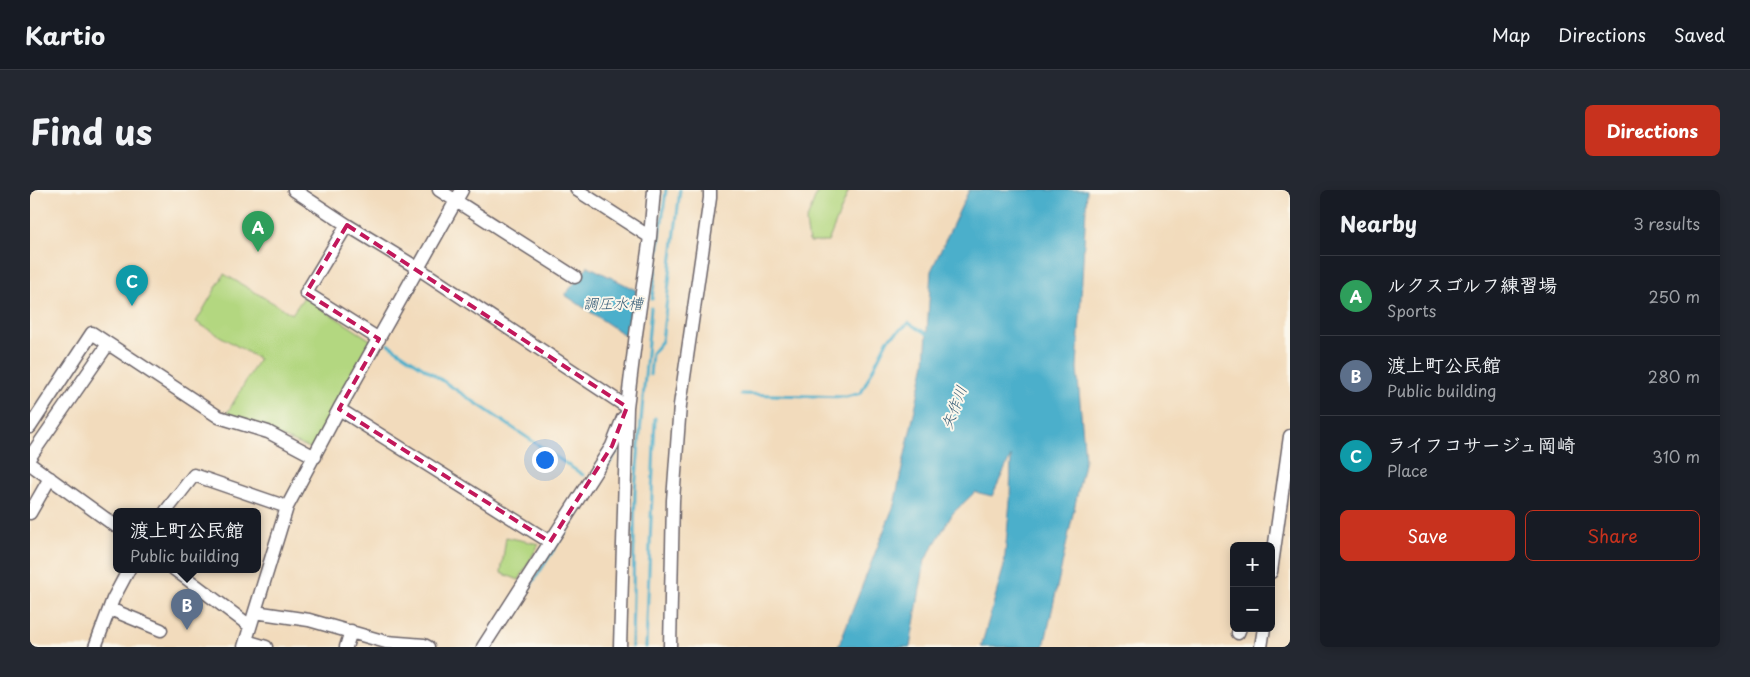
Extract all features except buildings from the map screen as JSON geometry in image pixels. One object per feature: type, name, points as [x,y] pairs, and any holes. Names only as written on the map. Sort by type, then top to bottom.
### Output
[{"type":"street","points":[[294,190],[347,225],[419,268],[628,407]]},
{"type":"street","points":[[439,190],[459,196],[574,277]]},
{"type":"street","points":[[577,190],[650,237]]},
{"type":"street","points":[[620,647],[628,407],[650,237],[654,190]]},
{"type":"street","points":[[670,647],[673,500],[680,405],[710,190]]},
{"type":"street","points":[[266,647],[245,644],[287,507],[339,409],[459,196]]},
{"type":"street","points":[[347,225],[306,293],[378,339]]},
{"type":"street","points":[[30,427],[92,334],[219,417],[268,432],[315,457]]},
{"type":"street","points":[[30,457],[108,344]]},
{"type":"street","points":[[483,647],[612,446],[628,407]]},
{"type":"street","points":[[339,409],[550,542]]},
{"type":"street","points":[[1275,542],[1290,436]]},
{"type":"street","points":[[30,464],[113,524]]},
{"type":"street","points":[[168,508],[194,475],[287,507]]},
{"type":"street","points":[[30,512],[50,478]]},
{"type":"street","points":[[95,647],[126,573]]},
{"type":"street","points":[[179,573],[250,626]]},
{"type":"street","points":[[110,609],[161,630]]},
{"type":"street","points":[[255,612],[309,620],[386,642],[424,645],[428,647]]},
{"type":"street","points":[[346,647],[351,632]]},
{"type":"street","points":[[1262,647],[1264,632]]},
{"type":"highlighted area","points":[[347,225],[627,407],[612,446],[550,542],[339,409],[379,339],[306,293]]},
{"type":"green space","points":[[818,190],[849,190],[828,242],[809,242],[806,222]]},
{"type":"green space","points":[[224,274],[292,314],[304,297],[372,341],[312,449],[226,415],[259,359],[196,322]]},
{"type":"green space","points":[[506,537],[539,544],[519,580],[501,573]]},
{"type":"water","name":"矢作川","points":[[969,190],[1087,190],[1077,368],[1085,459],[1044,647],[981,647],[1004,566],[1010,501],[1011,456],[992,496],[975,492],[953,513],[925,560],[910,647],[838,647],[894,505],[925,363],[931,271]]},
{"type":"water","name":"調圧水槽","points":[[588,266],[636,290],[632,340],[565,295]]},
{"type":"waterway","points":[[652,299],[666,190]]},
{"type":"waterway","points":[[650,375],[652,353],[662,341],[680,190]]},
{"type":"waterway","points":[[632,647],[635,490],[651,308]]},
{"type":"waterway","points":[[742,394],[846,397],[861,393],[888,339],[909,323],[929,335]]},
{"type":"waterway","points":[[388,344],[583,475]]},
{"type":"waterway","points":[[646,647],[655,418]]},
{"type":"waterway","points":[[491,647],[618,450]]},
{"type":"place","name":"ルクスゴルフ練習場","points":[[258,252]]},
{"type":"place","name":"ライフコサージュ岡崎","points":[[132,306]]},
{"type":"place","name":"渡上町公民館","points":[[187,630]]}]
